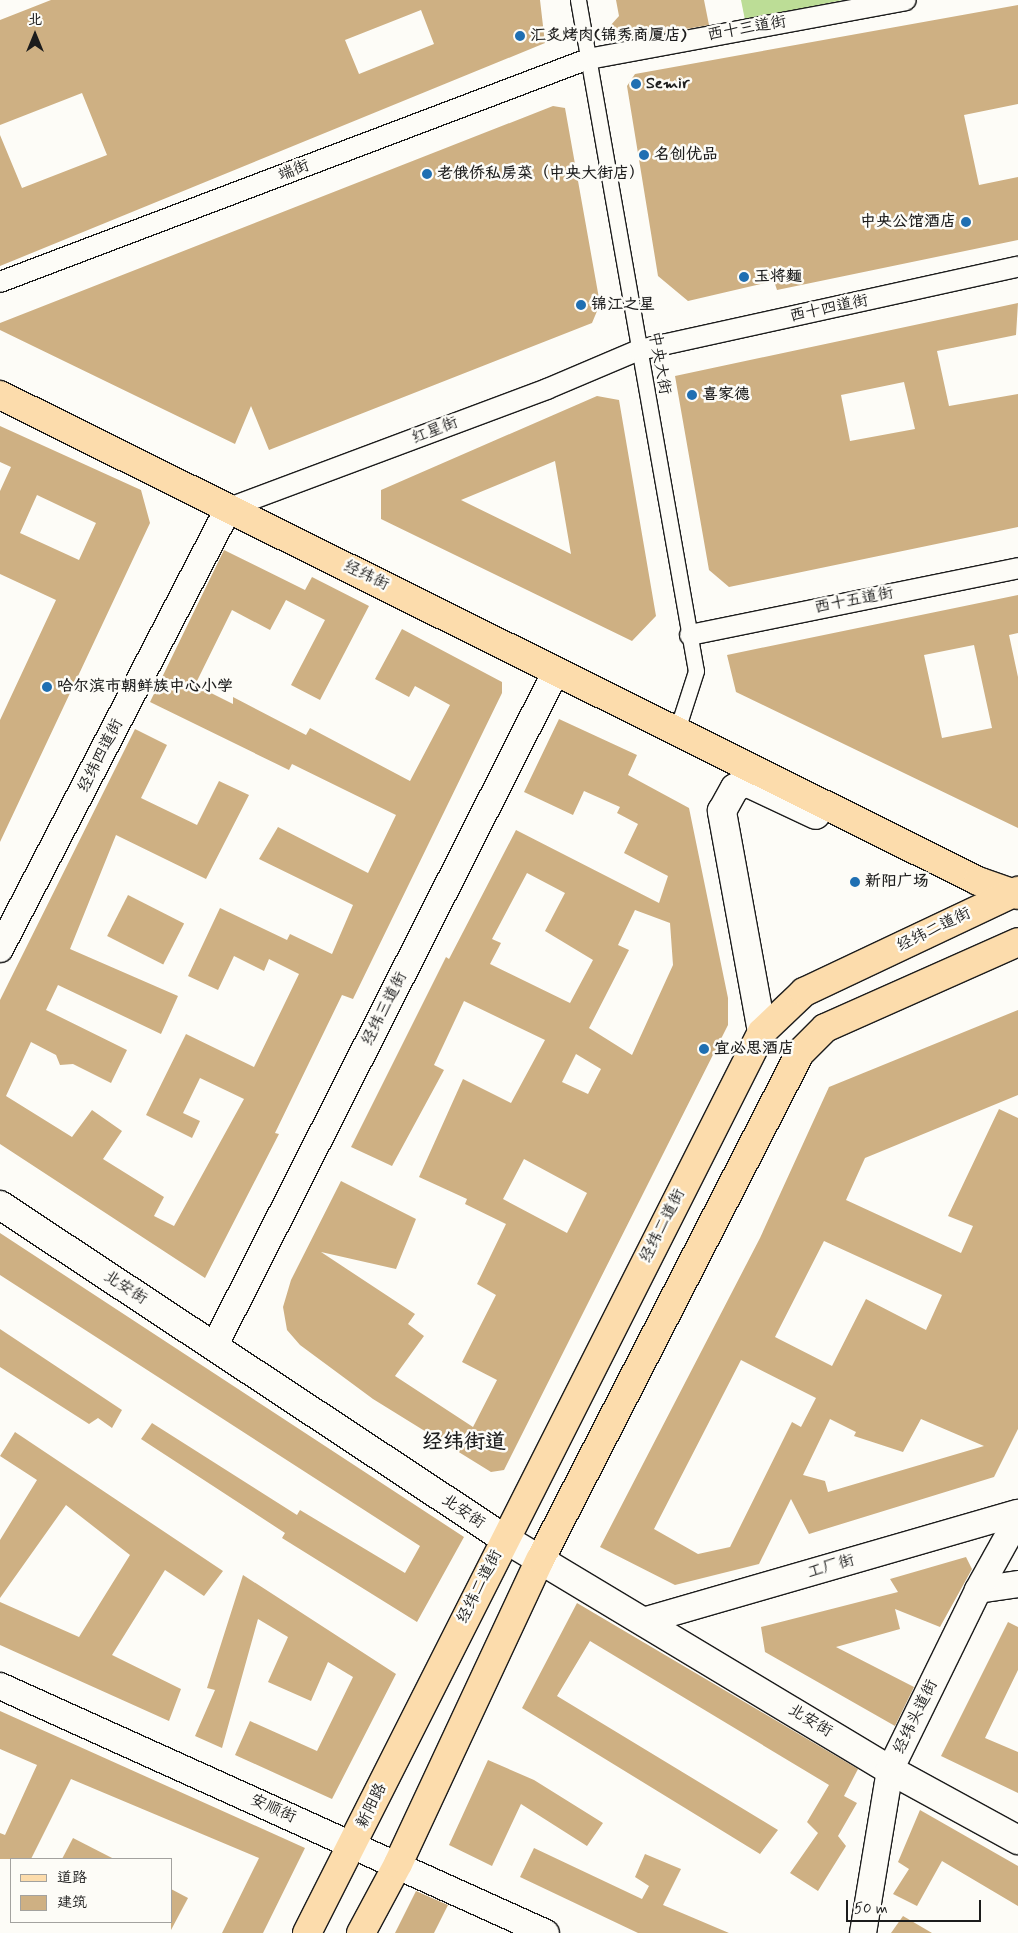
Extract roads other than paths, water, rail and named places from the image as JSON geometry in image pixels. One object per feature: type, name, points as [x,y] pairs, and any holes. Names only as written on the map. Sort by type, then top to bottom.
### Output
[{"type":"main road","name":"经纬街","points":[[0,395],[978,881],[1016,893]]},
{"type":"main road","points":[[762,1032],[722,811],[735,788],[746,782],[957,885],[978,881]]},
{"type":"main road","name":"经纬二道街","points":[[434,1677],[762,1032],[804,992],[1016,893]]},
{"type":"main road","points":[[361,1933],[398,1864],[540,1560],[800,1053],[826,1028],[1018,942]]},
{"type":"main road","name":"北安街","points":[[0,1206],[504,1539],[890,1770],[1018,1840]]},
{"type":"main road","name":"新阳路","points":[[307,1933],[434,1677]]},
{"type":"street","name":"中央大街","points":[[578,0],[696,671],[676,730]]},
{"type":"street","name":"西十三道街","points":[[588,59],[906,0]]},
{"type":"street","name":"端街","points":[[0,282],[588,59]]},
{"type":"street","name":"西十四道街","points":[[639,350],[1018,267]]},
{"type":"street","name":"红星街","points":[[229,508],[547,389],[639,350]]},
{"type":"street","name":"经纬四道街","points":[[0,950],[229,508]]},
{"type":"street","name":"西十五道街","points":[[690,635],[1018,568]]},
{"type":"street","name":"经纬三道街","points":[[214,1347],[556,671]]},
{"type":"street","name":"工厂街","points":[[643,1621],[1018,1513]]},
{"type":"street","name":"经纬头道街","points":[[863,1933],[890,1770],[978,1590],[1018,1518]]},
{"type":"street","points":[[978,1590],[1018,1584]]},
{"type":"street","name":"安顺街","points":[[0,1686],[398,1864],[546,1933]]},
{"type":"place","name":"汇炙烤肉(锦秀商厦店)","points":[[520,36]]},
{"type":"place","name":"Semir","points":[[636,84]]},
{"type":"place","name":"名创优品","points":[[644,155]]},
{"type":"place","name":"老俄侨私房菜（中央大街店）","points":[[427,174]]},
{"type":"place","name":"中央公馆酒店","points":[[966,222]]},
{"type":"place","name":"玉将麵","points":[[744,277]]},
{"type":"place","name":"锦江之星","points":[[581,305]]},
{"type":"place","name":"喜家德","points":[[692,395]]},
{"type":"place","name":"哈尔滨市朝鲜族中心小学","points":[[47,687]]},
{"type":"place","name":"新阳广场","points":[[855,882]]},
{"type":"place","name":"宜必思酒店","points":[[704,1049]]},
{"type":"district","name":"经纬街道","points":[[464,1442]]}]
